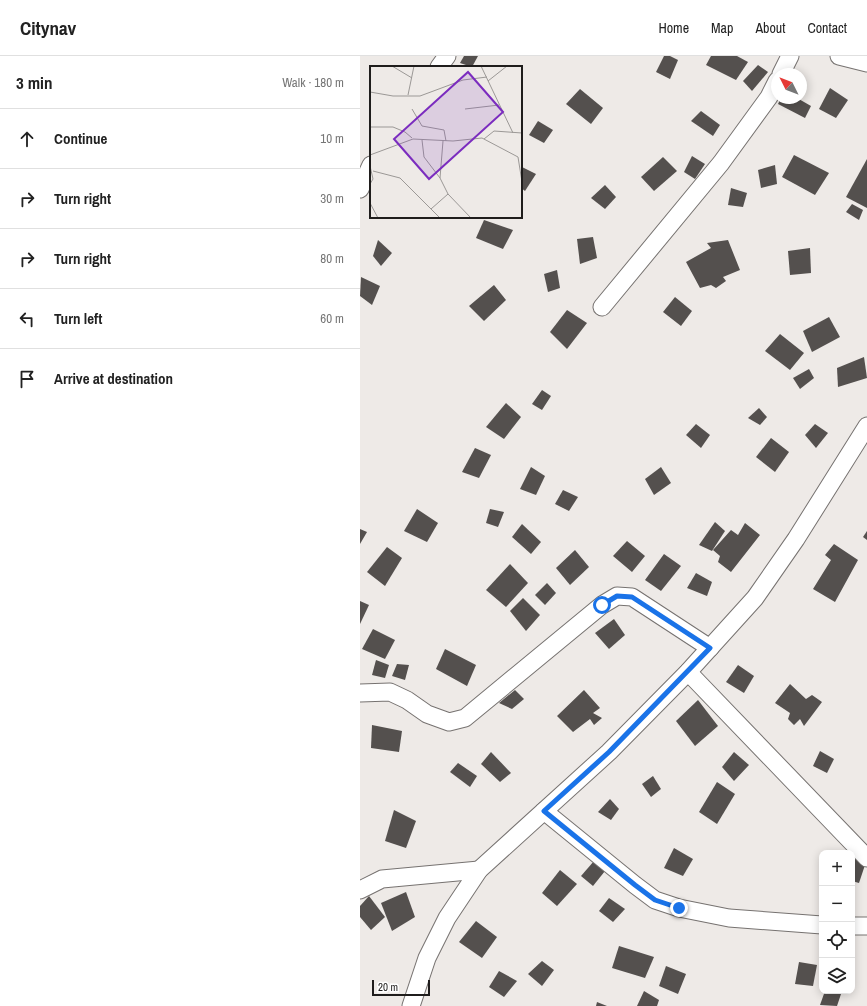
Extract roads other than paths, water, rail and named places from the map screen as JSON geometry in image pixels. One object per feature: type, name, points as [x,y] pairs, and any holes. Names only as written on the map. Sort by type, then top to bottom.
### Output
[{"type":"street","points":[[440,66],[447,56]]},
{"type":"street","points":[[784,68],[790,56]]},
{"type":"street","points":[[839,56],[867,63]]},
{"type":"street","points":[[602,307],[721,163],[771,93]]},
{"type":"street","points":[[360,189],[370,167]]},
{"type":"street","points":[[412,1006],[427,958],[448,918],[479,870],[609,752],[688,672],[755,598],[796,539],[867,426]]},
{"type":"street","points":[[360,693],[390,692],[407,700],[427,714],[449,722],[465,718],[602,605],[617,596],[632,597],[710,648]]},
{"type":"street","points":[[688,672],[867,858]]},
{"type":"street","points":[[544,811],[655,900],[679,908],[729,918],[819,925]]},
{"type":"street","points":[[360,890],[382,879],[479,870]]},
{"type":"street","points":[[855,926],[867,926]]}]
